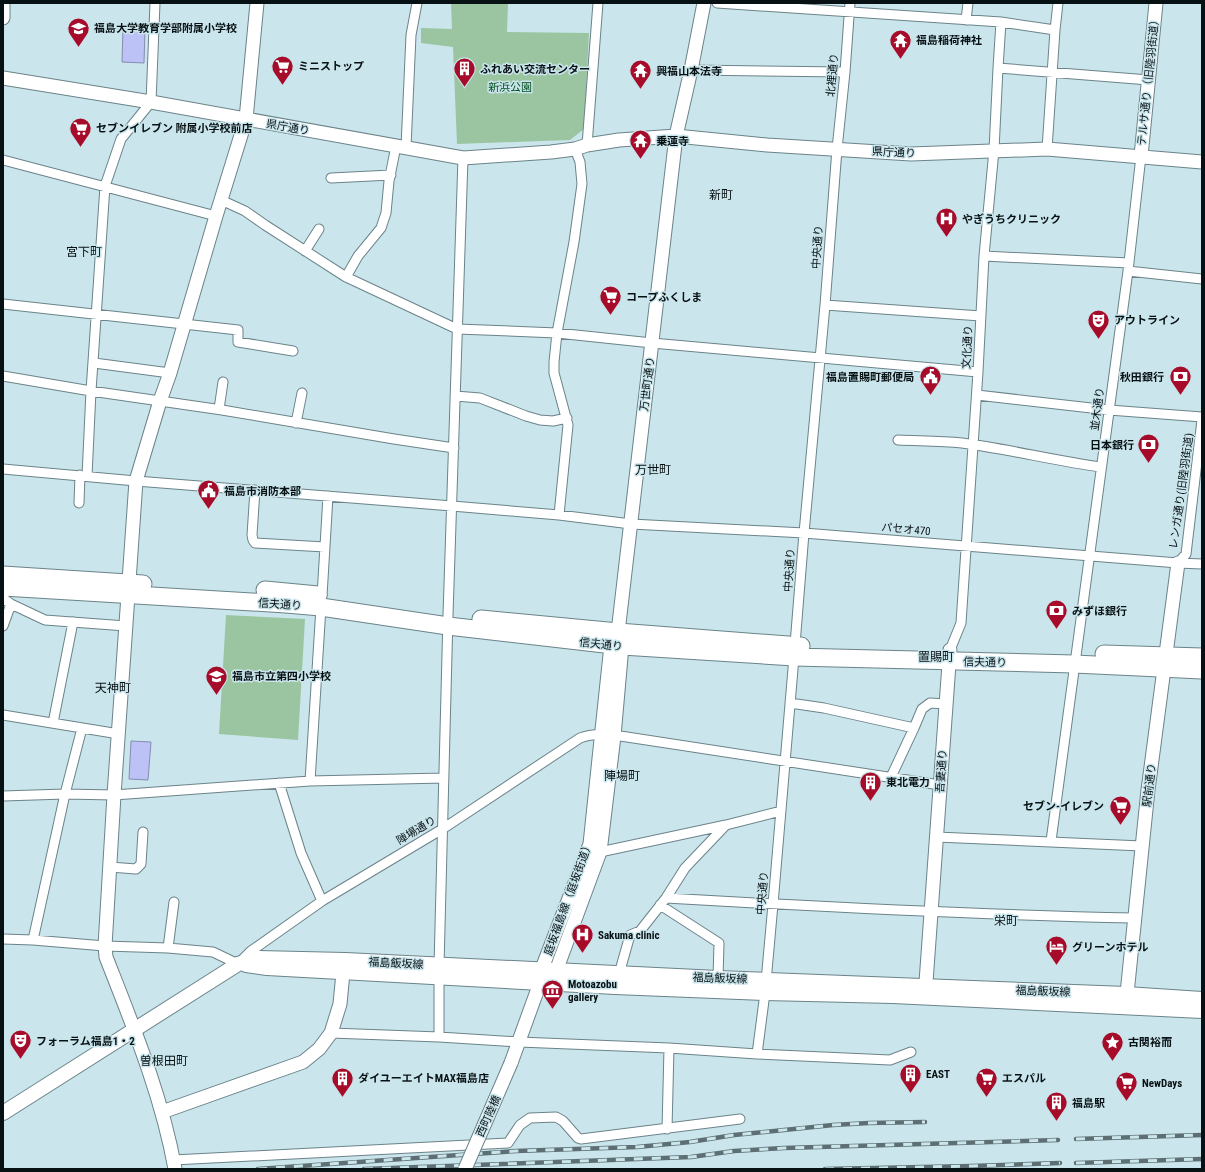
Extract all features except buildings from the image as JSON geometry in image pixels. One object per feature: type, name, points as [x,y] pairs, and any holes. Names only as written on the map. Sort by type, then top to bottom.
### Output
[{"type":"highway","name":"信夫通り","points":[[3,583],[129,589],[286,604],[321,602],[448,621],[617,641],[795,651],[1165,662],[1202,657]]},
{"type":"highway","name":"信夫通り","points":[[1165,662],[1202,670]]},
{"type":"main road","points":[[3,1113],[238,964],[267,968],[344,966],[540,977]]},
{"type":"main road","name":"福島飯坂線","points":[[540,977],[556,971],[718,978],[765,987]]},
{"type":"main road","name":"福島飯坂線","points":[[540,977],[1126,1001],[1202,999]]},
{"type":"main road","name":"福島飯坂線","points":[[1126,1001],[1202,1011]]},
{"type":"street","points":[[3,18],[4,3]]},
{"type":"street","points":[[79,503],[84,476],[94,363],[105,186],[120,139],[151,102],[154,3]]},
{"type":"street","points":[[257,3],[246,119],[136,481],[105,946],[106,957],[134,1030],[162,1112],[174,1164],[508,1143],[520,1125],[530,1118],[556,1117],[563,1121],[578,1138],[581,1139],[740,1119]]},
{"type":"street","points":[[346,277],[358,256],[381,228],[386,213],[391,175],[401,147],[411,35],[417,3]]},
{"type":"street","points":[[559,516],[568,425],[554,373],[558,333],[574,242],[582,184],[580,162],[581,147],[598,3]]},
{"type":"street","name":"万世町通り","points":[[617,641],[676,136],[704,3]]},
{"type":"street","points":[[717,3],[1001,22],[1055,30]]},
{"type":"street","name":"北裡通り","points":[[837,149],[850,3]]},
{"type":"street","points":[[966,20],[968,3]]},
{"type":"street","points":[[1047,149],[1058,3]]},
{"type":"street","name":"テルサ通り（旧陸羽街道）","points":[[1141,156],[1156,3]]},
{"type":"street","name":"文化通り","points":[[967,546],[984,256],[994,150],[1001,22]]},
{"type":"street","points":[[998,68],[1149,80]]},
{"type":"street","points":[[691,70],[845,72]]},
{"type":"street","name":"県庁通り","points":[[3,78],[151,102],[463,158],[551,152],[619,140],[676,136],[767,145],[911,154],[1047,149],[1202,162]]},
{"type":"street","name":"中央通り","points":[[757,1054],[773,904],[804,533],[825,305],[837,149]]},
{"type":"street","name":"並木通り","points":[[1051,841],[1128,267],[1141,156]]},
{"type":"street","points":[[439,1037],[439,972],[444,828],[448,621],[463,158]]},
{"type":"street","points":[[3,160],[216,216]]},
{"type":"street","points":[[331,178],[391,175]]},
{"type":"street","points":[[221,200],[245,211],[346,277],[458,329],[558,333],[820,359],[978,372]]},
{"type":"street","points":[[305,251],[319,229]]},
{"type":"street","points":[[984,256],[1128,267],[1202,279]]},
{"type":"street","points":[[3,304],[238,330],[238,342],[293,351]]},
{"type":"street","points":[[825,305],[981,316]]},
{"type":"street","points":[[94,363],[170,373]]},
{"type":"street","points":[[3,376],[454,448]]},
{"type":"street","points":[[220,410],[223,382]]},
{"type":"street","points":[[296,423],[302,393]]},
{"type":"street","points":[[976,395],[1109,410],[1202,424]]},
{"type":"street","points":[[455,396],[480,398],[540,420],[553,421],[567,418]]},
{"type":"street","name":"レンガ通り(旧陸羽街道)","points":[[1178,563],[1186,554],[1202,424]]},
{"type":"street","points":[[898,440],[961,443],[1101,467]]},
{"type":"street","name":"パセオ470","points":[[3,469],[452,506],[631,524],[804,533],[1202,564]]},
{"type":"street","points":[[255,490],[252,535],[255,543],[325,547]]},
{"type":"street","points":[[310,781],[328,496]]},
{"type":"street","name":"吾妻通り","points":[[926,992],[950,655],[961,623],[967,546]]},
{"type":"street","name":"駅前通り","points":[[1126,1001],[1148,790],[1178,563]]},
{"type":"street","points":[[3,583],[4,599],[11,604],[45,620],[126,626]]},
{"type":"street","points":[[3,626],[11,604]]},
{"type":"street","points":[[53,723],[73,622]]},
{"type":"street","name":"庭坂福島線（庭坂街道）","points":[[556,971],[600,852],[608,735],[617,641]]},
{"type":"street","points":[[790,703],[824,708],[914,728]]},
{"type":"street","points":[[891,777],[922,708],[930,703],[946,704]]},
{"type":"street","points":[[3,715],[119,734]]},
{"type":"street","points":[[33,940],[65,794],[82,728]]},
{"type":"street","name":"庭坂福島線（庭坂街道）","points":[[511,1063],[540,977],[590,844],[608,735]]},
{"type":"street","name":"陣場通り","points":[[238,964],[251,951],[322,901],[444,828],[585,736],[608,735],[940,785]]},
{"type":"street","points":[[3,796],[65,794],[114,795],[310,781],[444,778]]},
{"type":"street","points":[[279,783],[301,853],[322,901]]},
{"type":"street","points":[[600,852],[781,812]]},
{"type":"street","points":[[619,974],[630,935],[640,932],[685,868],[726,825]]},
{"type":"street","points":[[110,867],[136,869],[142,864],[143,832]]},
{"type":"street","points":[[936,837],[1142,846]]},
{"type":"street","points":[[663,901],[773,904],[931,912],[1134,918]]},
{"type":"street","points":[[663,901],[719,943],[718,978]]},
{"type":"street","points":[[168,948],[174,902]]},
{"type":"street","points":[[3,939],[105,946],[168,948],[213,952],[238,964]]},
{"type":"street","points":[[162,1112],[303,1062],[320,1049],[331,1033],[340,1004],[344,966]]},
{"type":"street","points":[[331,1033],[670,1048],[757,1054],[890,1060],[911,1052]]},
{"type":"street","points":[[667,1129],[670,1048]]},
{"type":"street","name":"西町陸橋","points":[[465,1169],[511,1063]]},
{"type":"green space","name":"新浜公園","points":[[451,3],[508,3],[507,32],[589,33],[584,129],[570,140],[457,144],[453,47],[421,43],[421,28],[452,29]]},
{"type":"green space","points":[[226,615],[305,619],[298,740],[219,734]]},
{"type":"water","points":[[123,28],[145,29],[144,63],[122,62]]},
{"type":"water","points":[[131,741],[151,742],[148,780],[129,779]]},
{"type":"railway","points":[[258,1169],[516,1151],[637,1147],[833,1125],[925,1122]]},
{"type":"railway","points":[[1076,1139],[1202,1135]]},
{"type":"railway","points":[[364,1169],[691,1157],[734,1151],[784,1148],[1058,1140]]},
{"type":"railway","points":[[1076,1163],[1202,1159]]},
{"type":"railway","points":[[825,1169],[1060,1163]]},
{"type":"place","name":"福島大学教育学部附属小学校","points":[[78,48]]},
{"type":"place","name":"福島稲荷神社","points":[[900,60]]},
{"type":"place","name":"ミニストップ","points":[[282,86]]},
{"type":"place","name":"ふれあい交流センター","points":[[465,88]]},
{"type":"place","name":"興福山本法寺","points":[[641,90]]},
{"type":"place","name":"セブンイレブン 附属小学校前店","points":[[81,148]]},
{"type":"place","name":"乗蓮寺","points":[[640,160]]},
{"type":"place","name":"やぎうちクリニック","points":[[946,238]]},
{"type":"place","name":"コープふくしま","points":[[610,316]]},
{"type":"place","name":"アウトライン","points":[[1098,340]]},
{"type":"place","name":"福島置賜町郵便局","points":[[930,396]]},
{"type":"place","name":"秋田銀行","points":[[1180,396]]},
{"type":"place","name":"日本銀行","points":[[1149,464]]},
{"type":"place","name":"福島市消防本部","points":[[209,510]]},
{"type":"place","name":"みずほ銀行","points":[[1056,630]]},
{"type":"place","name":"福島市立第四小学校","points":[[217,696]]},
{"type":"place","name":"東北電力","points":[[871,802]]},
{"type":"place","name":"セブン-イレブン","points":[[1120,826]]},
{"type":"place","name":"Sakuma clinic","points":[[582,954]]},
{"type":"place","name":"グリーンホテル","points":[[1056,966]]},
{"type":"place","name":"Motoazobu gallery","points":[[552,1010]]},
{"type":"place","name":"フォーラム福島1・2","points":[[20,1060]]},
{"type":"place","name":"古関裕而","points":[[1113,1062]]},
{"type":"place","name":"EAST","points":[[911,1094]]},
{"type":"place","name":"ダイユーエイトMAX福島店","points":[[342,1098]]},
{"type":"place","name":"エスパル","points":[[986,1098]]},
{"type":"place","name":"NewDays","points":[[1127,1102]]},
{"type":"place","name":"福島駅","points":[[1056,1122]]},
{"type":"district","name":"新町","points":[[721,195]]},
{"type":"district","name":"宮下町","points":[[84,252]]},
{"type":"district","name":"万世町","points":[[653,470]]},
{"type":"district","name":"置賜町","points":[[936,657]]},
{"type":"district","name":"天神町","points":[[113,688]]},
{"type":"district","name":"陣場町","points":[[622,776]]},
{"type":"district","name":"栄町","points":[[1006,921]]},
{"type":"district","name":"曽根田町","points":[[164,1061]]}]
